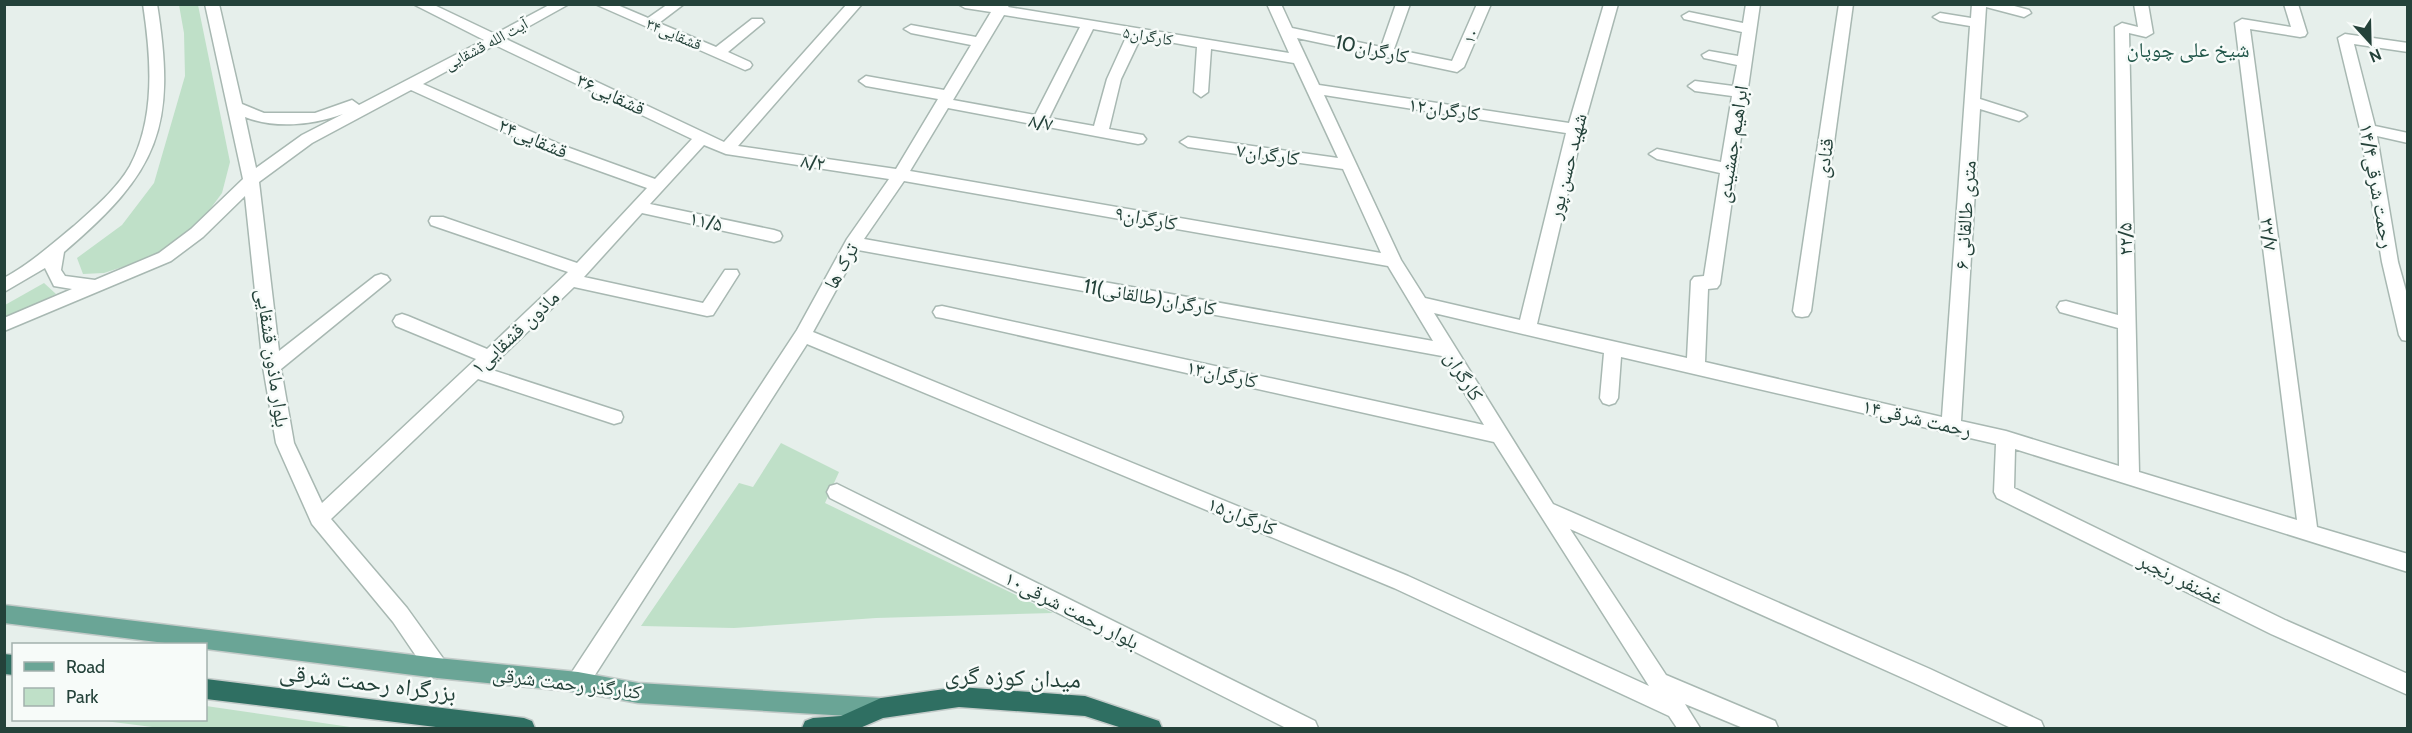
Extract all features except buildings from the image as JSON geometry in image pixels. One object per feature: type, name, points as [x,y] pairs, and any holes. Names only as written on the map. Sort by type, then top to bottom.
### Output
[{"type":"highway","name":"بزرگراه رحمت شرقی","points":[[207,689],[524,729]]},
{"type":"highway","name":"میدان کوزه گری","points":[[841,727],[881,708],[959,697],[1050,702],[1103,711],[1151,729]]},
{"type":"highway","points":[[813,729],[841,727]]},
{"type":"main road","name":"کنارگذر رحمت شرقی","points":[[4,614],[437,668],[578,682],[639,693],[881,708]]},
{"type":"street","points":[[4,286],[23,276],[112,201],[137,167],[151,131],[155,87],[155,33],[150,4]]},
{"type":"street","name":"بلوار ماذون قشقایی","points":[[212,4],[251,180],[272,367],[285,443],[319,518],[400,615],[437,668]]},
{"type":"street","name":"قشقایی۳۶","points":[[420,4],[726,149]]},
{"type":"street","name":"آیت الله قشقایی","points":[[411,84],[562,4]]},
{"type":"street","name":"قشقایی۳۴","points":[[602,4],[745,65]]},
{"type":"street","points":[[726,149],[855,4]]},
{"type":"street","name":"کارگران۵","points":[[965,4],[1000,8],[1135,34],[1299,59]]},
{"type":"street","name":"کارگران","points":[[1274,4],[1393,261],[1546,510],[1689,729]]},
{"type":"street","points":[[1386,52],[1403,4]]},
{"type":"street","name":"۱۰","points":[[1457,67],[1484,4]]},
{"type":"street","name":"شهید حسن پور","points":[[1527,328],[1575,129],[1611,4]]},
{"type":"street","name":"ابراهیم جمشیدی","points":[[1696,367],[1705,282],[1728,169],[1753,4]]},
{"type":"street","name":"قنادی","points":[[1802,311],[1846,4]]},
{"type":"street","name":"۶ متری طالقانی","points":[[1951,425],[1979,4]]},
{"type":"street","points":[[1989,4],[2024,13]]},
{"type":"street","name":"۲۲/۵","points":[[2129,475],[2122,27],[2146,33],[2141,4]]},
{"type":"street","name":"۲۲/۷","points":[[2291,4],[2300,33],[2242,24],[2308,532]]},
{"type":"street","points":[[650,23],[677,5]]},
{"type":"street","name":"ترک ها","points":[[578,682],[803,335],[853,243],[900,175],[947,100],[1000,8]]},
{"type":"street","points":[[1689,16],[1749,29]]},
{"type":"street","points":[[1940,17],[1977,23]]},
{"type":"street","points":[[718,53],[757,22]]},
{"type":"street","points":[[1039,122],[1088,26]]},
{"type":"street","points":[[911,30],[980,42]]},
{"type":"street","name":"10کارگران","points":[[1286,31],[1457,67]]},
{"type":"street","points":[[1100,133],[1114,79],[1135,34]]},
{"type":"street","name":"۱۴/۴رحمت شرقی","points":[[2408,48],[2345,38],[2368,129],[2390,262],[2408,335]]},
{"type":"street","points":[[1201,92],[1204,45]]},
{"type":"street","points":[[1709,56],[1744,62]]},
{"type":"street","name":"۸/۷","points":[[866,81],[1039,122],[1138,139]]},
{"type":"street","points":[[235,107],[262,118],[316,118],[411,84]]},
{"type":"street","points":[[4,325],[165,256],[197,233],[251,180],[307,139],[411,84]]},
{"type":"street","name":"قشقایی۲۴","points":[[411,84],[558,150],[658,186]]},
{"type":"street","points":[[1695,86],[1740,92]]},
{"type":"street","name":"۱۲کارگران","points":[[1313,90],[1575,129]]},
{"type":"street","points":[[1972,102],[2019,116]]},
{"type":"street","points":[[2368,129],[2408,138]]},
{"type":"street","name":"ماذون قشقایی۱","points":[[319,518],[575,275],[702,138]]},
{"type":"street","name":"کارگران۷","points":[[1188,142],[1348,165]]},
{"type":"street","name":"۸/۲","points":[[726,149],[900,175]]},
{"type":"street","points":[[1657,154],[1728,169]]},
{"type":"street","name":"کارگران۹","points":[[900,175],[1393,261]]},
{"type":"street","name":"۱۱/۵","points":[[638,207],[774,236]]},
{"type":"street","points":[[437,221],[575,275],[707,310],[731,274]]},
{"type":"street","name":"11کارگران(طالقانی)","points":[[853,243],[1447,350]]},
{"type":"street","points":[[56,250],[53,270],[60,282],[82,285],[98,284]]},
{"type":"street","points":[[272,367],[381,280]]},
{"type":"street","name":"۱۴رحمت شرقی","points":[[1419,303],[2006,439],[2129,475],[2408,563]]},
{"type":"street","points":[[2066,307],[2127,324]]},
{"type":"street","name":"کارگران۱۳","points":[[942,312],[1502,436]]},
{"type":"street","points":[[402,321],[488,357]]},
{"type":"street","name":"۱۵کارگران","points":[[803,335],[1401,582],[1677,709]]},
{"type":"street","points":[[1609,398],[1613,347]]},
{"type":"street","points":[[474,371],[615,417]]},
{"type":"street","name":"غضنفر رنجبر","points":[[2006,439],[2004,492],[2278,627],[2408,685]]},
{"type":"street","name":"۱۰بلوار رحمت شرقی","points":[[837,492],[1307,729]]},
{"type":"street","points":[[1546,510],[1922,676],[2033,729]]},
{"type":"street","points":[[1659,682],[1767,729]]},
{"type":"green space","points":[[179,5],[198,5],[230,162],[222,193],[205,216],[178,241],[150,258],[104,273],[83,274],[77,258],[122,225],[154,183],[185,76],[184,33]]},
{"type":"green space","points":[[44,283],[56,294],[5,320],[5,305]]},
{"type":"green space","points":[[781,443],[839,472],[825,503],[1053,613],[876,618],[734,628],[641,626],[739,483],[753,487]]},
{"type":"green space","points":[[207,706],[357,728],[160,728],[105,721],[207,721]]},
{"type":"district","name":"شیخ علی چوپان","points":[[2188,49]]}]
